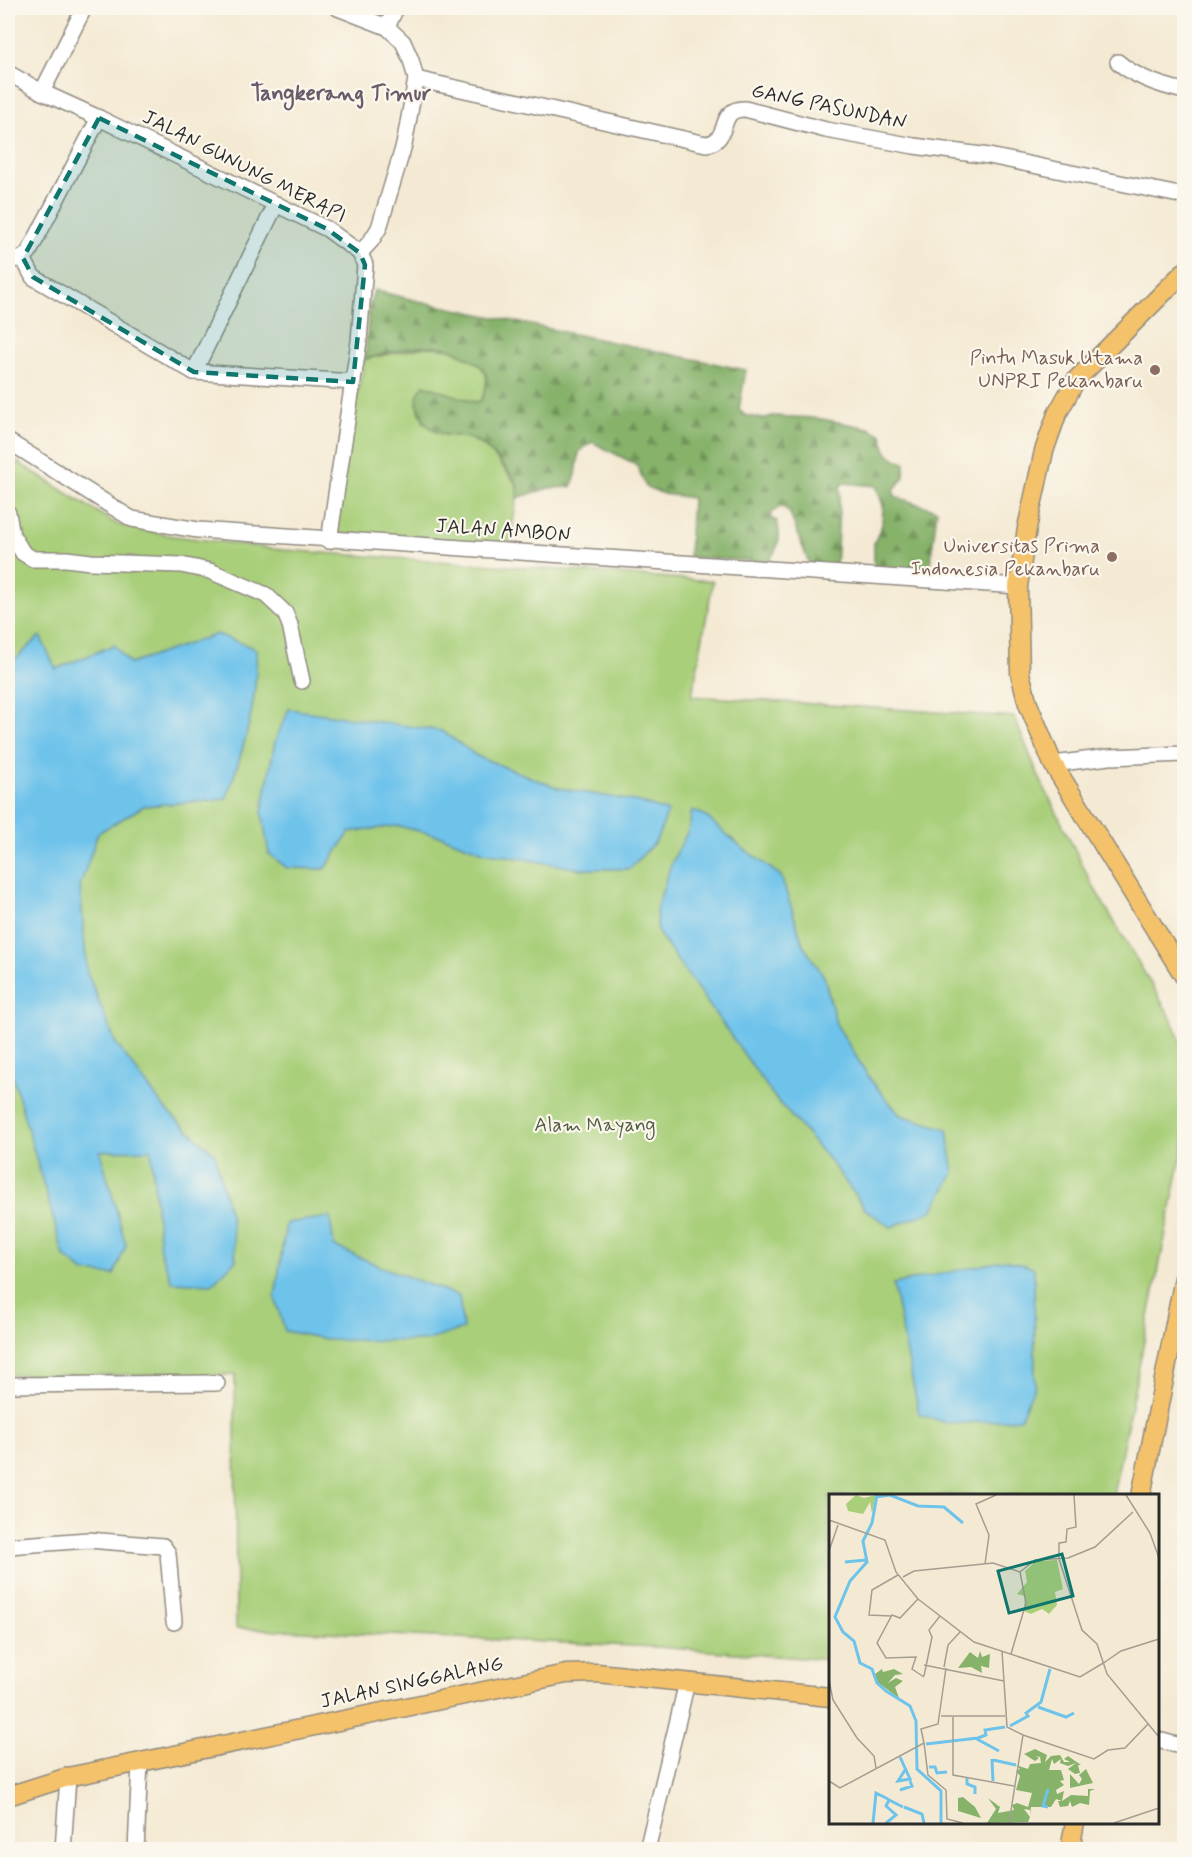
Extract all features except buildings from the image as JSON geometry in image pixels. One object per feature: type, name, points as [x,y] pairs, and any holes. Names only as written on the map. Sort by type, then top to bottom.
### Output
[{"type":"main road","points":[[1185,272],[1076,380],[1057,414],[1044,451],[1027,528],[1018,586],[1020,674],[1028,704],[1053,764],[1185,976]]},
{"type":"main road","points":[[1142,1494],[1181,1318],[1185,1278]]},
{"type":"main road","name":"JALAN SINGGALANG","points":[[8,1796],[68,1777],[566,1674],[597,1673],[829,1697]]},
{"type":"main road","points":[[1070,1850],[1075,1824]]},
{"type":"street","points":[[42,92],[84,8]]},
{"type":"street","points":[[329,540],[359,341],[365,265],[360,253],[379,228],[404,145],[416,79],[403,42],[387,27],[338,8]]},
{"type":"street","points":[[387,27],[396,8]]},
{"type":"street","points":[[1118,62],[1127,69],[1185,91]]},
{"type":"street","name":"JALAN GUNUNG MERAPI","points":[[8,73],[42,92],[327,230],[360,253]]},
{"type":"street","name":"GANG PASUNDAN","points":[[416,79],[706,144],[712,144],[718,139],[729,113],[736,109],[745,109],[826,130],[914,146],[1000,158],[1185,196]]},
{"type":"street","points":[[99,118],[40,235],[15,260],[33,277],[194,372],[353,382]]},
{"type":"street","points":[[194,372],[276,204]]},
{"type":"street","name":"JALAN AMBON","points":[[8,441],[132,519],[198,530],[1018,586]]},
{"type":"street","points":[[8,513],[12,534],[22,553],[33,559],[181,565],[210,571],[266,595],[285,613],[302,681]]},
{"type":"street","points":[[1053,764],[1109,757],[1185,754]]},
{"type":"street","points":[[8,1385],[218,1383]]},
{"type":"street","points":[[8,1546],[88,1540],[163,1546],[168,1553],[174,1622]]},
{"type":"street","points":[[647,1850],[687,1683]]},
{"type":"street","points":[[1159,1740],[1185,1747]]},
{"type":"street","points":[[135,1850],[140,1762]]},
{"type":"street","points":[[63,1850],[68,1777]]},
{"type":"highlighted area","points":[[99,118],[327,229],[360,253],[365,265],[353,382],[194,372],[33,277],[23,258]]},
{"type":"green space","points":[[374,290],[746,370],[739,409],[744,415],[763,419],[772,416],[816,418],[869,428],[882,435],[888,454],[905,463],[904,477],[893,491],[896,497],[937,510],[929,575],[874,568],[874,543],[882,525],[883,505],[876,486],[843,483],[840,487],[836,568],[810,566],[789,511],[781,506],[772,513],[770,518],[777,521],[779,538],[777,548],[768,562],[689,557],[692,498],[664,494],[646,487],[637,465],[592,442],[579,452],[576,475],[571,487],[549,488],[517,498],[515,480],[484,446],[471,439],[445,435],[431,429],[417,403],[419,391],[424,385],[474,402],[481,401],[487,381],[482,367],[455,351],[432,346],[409,348],[365,359],[369,307]]},
{"type":"green space","points":[[426,347],[451,349],[480,364],[487,373],[487,384],[481,401],[474,402],[424,385],[417,403],[424,423],[444,435],[466,437],[479,443],[491,452],[517,485],[509,548],[336,534],[346,445],[365,359]]},
{"type":"green space","name":"Alam Mayang","points":[[8,456],[118,525],[167,535],[283,550],[713,581],[692,696],[1014,717],[1040,779],[1093,886],[1170,1016],[1184,1049],[1184,1143],[1113,1494],[829,1494],[829,1660],[656,1647],[236,1628],[235,1375],[8,1375]]},
{"type":"water","points":[[217,634],[256,649],[255,687],[248,726],[226,799],[144,806],[98,833],[80,886],[87,972],[116,1044],[166,1110],[215,1154],[231,1220],[236,1260],[212,1284],[172,1282],[160,1251],[151,1150],[100,1151],[126,1245],[114,1275],[84,1272],[64,1256],[8,1060],[8,666],[40,636],[56,669],[114,645],[130,664]]},
{"type":"water","points":[[289,709],[442,731],[477,756],[558,788],[639,802],[668,812],[656,841],[629,869],[580,869],[484,852],[441,836],[397,826],[350,832],[325,869],[287,868],[269,854],[262,812],[275,741]]},
{"type":"water","points":[[692,810],[704,815],[740,846],[781,876],[804,947],[824,976],[836,1024],[870,1079],[900,1115],[947,1129],[954,1173],[932,1211],[891,1227],[866,1210],[830,1161],[773,1095],[658,933],[656,910],[672,862],[689,829]]},
{"type":"water","points":[[330,1217],[334,1246],[459,1296],[463,1329],[425,1341],[331,1340],[285,1331],[275,1298],[286,1223]]},
{"type":"water","points":[[1006,1260],[1034,1268],[1035,1385],[1020,1419],[949,1424],[919,1414],[893,1284]]},
{"type":"place","name":"Pintu Masuk Utama UNPRI Pekanbaru","points":[[1155,370]]},
{"type":"place","name":"Universitas Prima Indonesia Pekanbaru","points":[[1112,557]]},
{"type":"district","name":"Tangkerang Timur","points":[[341,94]]}]
